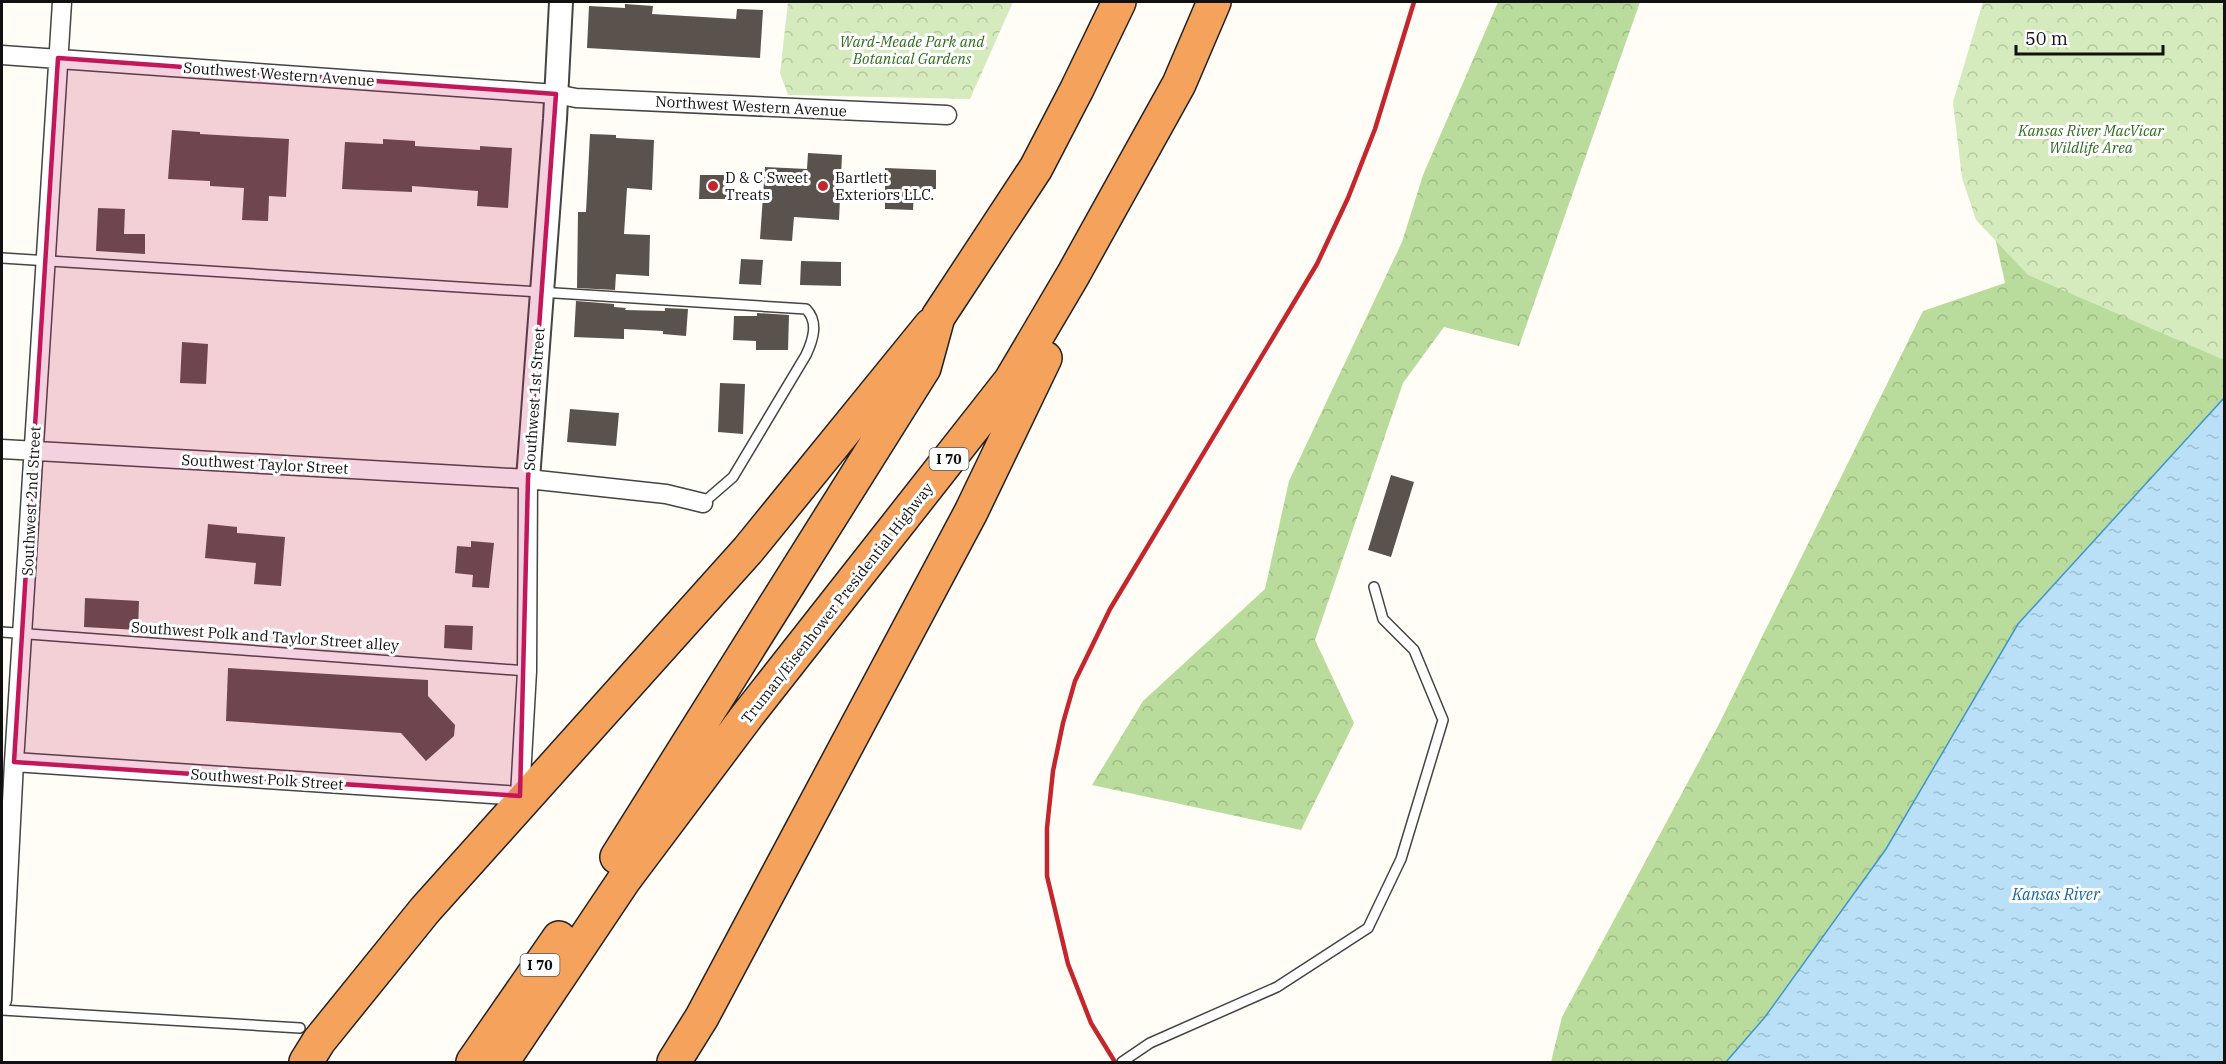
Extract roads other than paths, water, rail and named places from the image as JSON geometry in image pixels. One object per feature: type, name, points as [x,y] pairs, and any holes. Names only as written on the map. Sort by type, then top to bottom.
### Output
[{"type":"highway","name":"Truman/Eisenhower Presidential Highway","points":[[502,1062],[924,368],[938,317],[1036,168],[1119,2]]},
{"type":"highway","name":"Truman/Eisenhower Presidential Highway","points":[[473,1062],[540,965],[747,717],[1011,380],[1138,160],[1179,84],[1214,2]]},
{"type":"highway","points":[[674,1062],[702,1017],[971,512],[1138,160]]},
{"type":"highway","points":[[306,1062],[319,1041],[425,910],[748,550],[938,317]]},
{"type":"street","name":"Southwest 2nd Street","points":[[2,1000],[7,824],[24,633],[62,2]]},
{"type":"street","name":"Southwest 1st Street","points":[[520,796],[527,670],[528,479],[561,2]]},
{"type":"street","name":"Southwest Western Avenue","points":[[2,56],[58,58],[556,94]]},
{"type":"street","name":"Northwest Western Avenue","points":[[556,94],[576,98],[947,115]]},
{"type":"street","name":"Southwest Taylor Street","points":[[2,449],[528,479],[666,494],[703,503]]},
{"type":"street","name":"Southwest Polk Street","points":[[14,762],[520,796]]},
{"type":"lane","points":[[2,258],[542,294],[802,308],[810,314],[814,324],[814,334],[806,355],[733,477],[703,503]]},
{"type":"lane","points":[[1122,1062],[1150,1043],[1277,987],[1368,928],[1401,859],[1443,720],[1414,650],[1383,619],[1374,587]]},
{"type":"lane","name":"Southwest Polk and Taylor Street alley","points":[[2,632],[527,670]]},
{"type":"lane","points":[[2,1010],[300,1028]]},
{"type":"water","name":"Kansas River","points":[[2224,398],[2224,1062],[1726,1062],[1765,1017],[1886,849],[2018,624]]},
{"type":"railway","points":[[1115,1062],[1091,1023],[1068,964],[1047,876],[1047,828],[1053,771],[1063,723],[1075,681],[1110,609],[1317,264],[1348,198],[1375,129],[1414,2]]},
{"type":"place","name":"D & C Sweet Treats","points":[[713,186]]},
{"type":"place","name":"Bartlett Exteriors LLC.","points":[[823,186]]},
{"type":"park label","name":"Ward-Meade Park and Botanical Gardens","points":[[912,50]]},
{"type":"park label","name":"Kansas River MacVicar Wildlife Area","points":[[2091,138]]}]
